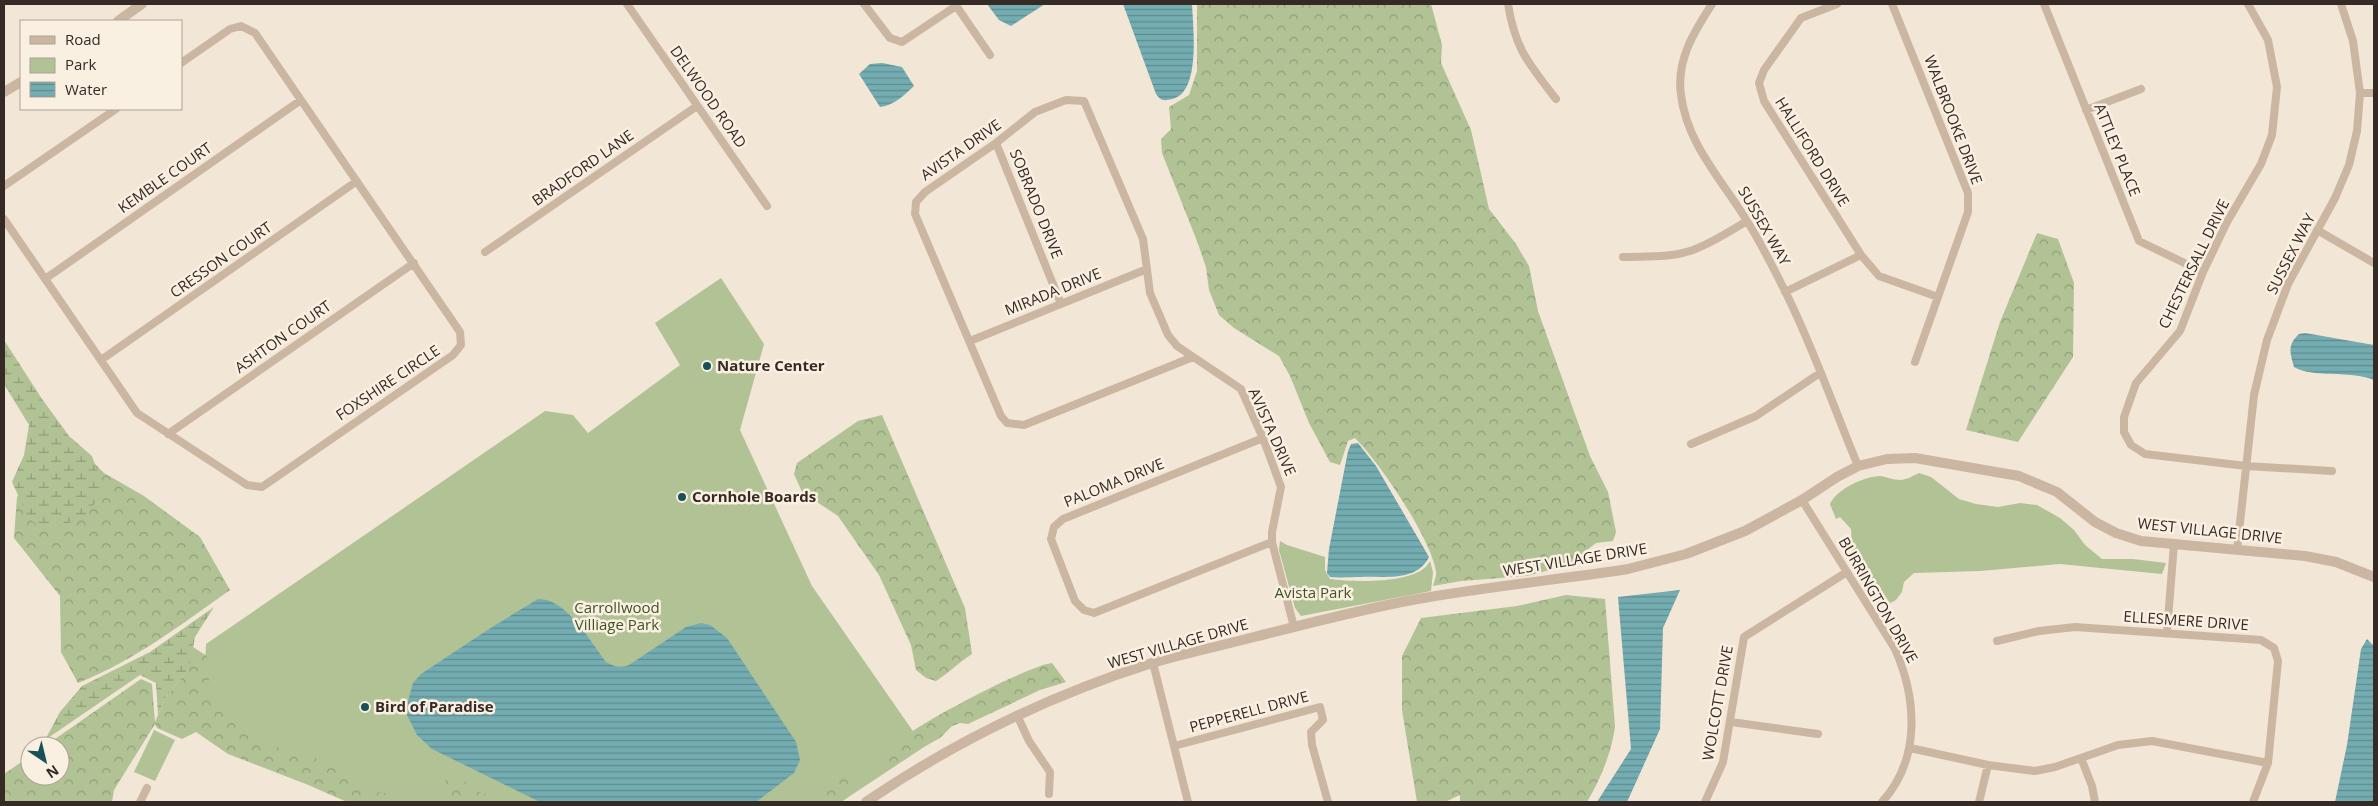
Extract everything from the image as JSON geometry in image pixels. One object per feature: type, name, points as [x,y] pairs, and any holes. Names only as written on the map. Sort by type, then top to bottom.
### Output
[{"type":"street","points":[[119,20],[142,4]]},
{"type":"street","name":"DELWOOD ROAD","points":[[627,4],[767,206]]},
{"type":"street","points":[[864,4],[890,38],[902,42],[955,5],[990,55]]},
{"type":"street","points":[[1508,4],[1512,30],[1524,58],[1556,99]]},
{"type":"street","name":"SUSSEX WAY","points":[[1712,4],[1690,39],[1682,65],[1680,92],[1684,117],[1694,140],[1747,221],[1786,292],[1858,466]]},
{"type":"street","name":"HALLIFORD DRIVE","points":[[1838,4],[1802,18],[1764,70],[1760,83],[1764,101],[1861,255],[1878,276],[1938,297]]},
{"type":"street","name":"WALBROOKE DRIVE","points":[[1892,4],[1968,193],[1968,212],[1915,362]]},
{"type":"street","name":"ATTLEY PLACE","points":[[2044,4],[2139,241],[2203,272]]},
{"type":"street","name":"CHESTERSALL DRIVE","points":[[2248,4],[2268,40],[2277,87],[2272,135],[2261,164],[2227,222],[2203,272],[2180,331],[2136,382],[2124,417],[2124,432],[2131,445],[2145,454],[2246,466],[2332,471]]},
{"type":"street","name":"SUSSEX WAY","points":[[2238,550],[2254,396],[2267,340],[2288,284],[2335,198],[2349,165],[2357,131],[2360,93],[2354,41],[2341,4]]},
{"type":"street","name":"FOXSHIRE CIRCLE","points":[[4,219],[138,413],[247,485],[262,487],[453,355],[461,345],[460,332],[255,33],[241,26],[230,29],[182,62]]},
{"type":"street","points":[[4,92],[20,83]]},
{"type":"street","points":[[2086,110],[2141,89]]},
{"type":"street","points":[[2360,93],[2374,93]]},
{"type":"street","name":"KEMBLE COURT","points":[[45,279],[301,100]]},
{"type":"street","name":"AVISTA DRIVE","points":[[1193,357],[1024,426],[1007,423],[1001,416],[915,214],[916,202],[925,192],[996,143],[1035,112],[1066,100],[1084,101],[1143,239],[1150,293],[1168,335],[1177,346],[1240,389],[1263,438],[1282,487],[1272,532],[1272,542],[1294,627]]},
{"type":"street","name":"BRADFORD LANE","points":[[485,252],[697,106]]},
{"type":"street","points":[[4,186],[115,110]]},
{"type":"street","name":"SOBRADO DRIVE","points":[[996,143],[1061,304]]},
{"type":"street","name":"CRESSON COURT","points":[[101,360],[357,181]]},
{"type":"street","points":[[1623,257],[1669,255],[1691,251],[1711,243],[1747,221]]},
{"type":"street","points":[[2317,230],[2374,263]]},
{"type":"street","points":[[1786,292],[1861,255]]},
{"type":"street","name":"ASHTON COURT","points":[[168,434],[414,263]]},
{"type":"street","name":"MIRADA DRIVE","points":[[970,341],[1147,269]]},
{"type":"street","points":[[1691,444],[1756,416],[1820,373]]},
{"type":"street","name":"PALOMA DRIVE","points":[[1263,438],[1063,519],[1054,527],[1051,539],[1075,601],[1084,610],[1094,613],[1272,542]]},
{"type":"street","name":"WEST VILLAGE DRIVE","points":[[866,802],[950,750],[1017,715],[1070,692],[1153,663],[1294,627],[1411,600],[1636,567],[1686,554],[1745,531],[1802,500],[1858,466],[1887,459],[1915,458],[2019,476],[2057,492],[2095,522],[2116,533],[2141,541],[2312,558],[2336,562],[2374,576]]},
{"type":"street","name":"BURRINGTON DRIVE","points":[[1802,500],[1895,649],[1905,672],[1913,710],[1910,748],[1902,772],[1890,794],[1882,802]]},
{"type":"street","points":[[2167,632],[2174,544]]},
{"type":"street","name":"WOLCOTT DRIVE","points":[[1705,802],[1723,762],[1744,638],[1847,572]]},
{"type":"street","name":"ELLESMERE DRIVE","points":[[1997,641],[2039,631],[2075,627],[2261,640],[2274,648],[2278,661],[2268,763],[2253,802]]},
{"type":"street","points":[[1153,663],[1188,802]]},
{"type":"street","name":"PEPPERELL DRIVE","points":[[1174,746],[1320,707],[1323,720],[1311,732],[1328,802]]},
{"type":"street","points":[[1017,715],[1029,741],[1050,772],[1049,794]]},
{"type":"street","points":[[1731,722],[1818,734]]},
{"type":"street","points":[[1910,748],[1988,765],[2035,771],[2055,767],[2118,744],[2152,741],[2268,763]]},
{"type":"street","points":[[2081,758],[2092,786],[2094,802]]},
{"type":"street","points":[[1978,802],[1988,765]]},
{"type":"street","points":[[140,802],[147,788]]},
{"type":"green space","points":[[1197,4],[1431,4],[1442,45],[1441,63],[1471,130],[1489,209],[1516,244],[1529,266],[1538,311],[1590,456],[1608,492],[1616,532],[1613,541],[1596,543],[1568,565],[1527,576],[1461,581],[1433,586],[1436,571],[1424,539],[1403,501],[1365,449],[1355,438],[1348,441],[1340,465],[1330,462],[1309,423],[1290,376],[1279,356],[1234,328],[1219,315],[1209,290],[1206,267],[1197,241],[1162,153],[1161,139],[1171,129],[1169,107],[1189,95],[1197,71]]},
{"type":"green space","points":[[2037,233],[2058,239],[2074,283],[2073,357],[2018,442],[1966,430],[2000,322]]},
{"type":"green space","name":"Carrollwood Villiage Park","points":[[721,278],[764,344],[740,430],[812,586],[924,747],[841,802],[361,802],[237,734],[204,689],[206,644],[545,411],[573,415],[588,433],[680,365],[655,323]]},
{"type":"green space","points":[[4,340],[42,399],[69,436],[92,456],[102,484],[96,502],[84,516],[72,522],[41,529],[28,517],[12,482],[24,455],[29,425],[4,384]]},
{"type":"green space","points":[[882,415],[965,608],[972,654],[936,681],[926,678],[916,670],[911,645],[879,575],[838,516],[802,492],[794,474],[797,463],[858,421]]},
{"type":"green space","points":[[79,448],[104,473],[144,496],[200,537],[230,590],[176,629],[138,653],[78,683],[61,652],[60,596],[14,538],[17,497],[45,467]]},
{"type":"green space","points":[[1919,473],[1931,477],[1959,499],[1976,504],[1998,507],[2020,503],[2037,505],[2060,518],[2074,530],[2085,545],[2102,559],[2133,559],[2166,563],[2162,574],[2060,564],[1980,571],[1914,573],[1904,582],[1902,592],[1896,600],[1890,603],[1877,585],[1853,561],[1851,529],[1840,517],[1836,519],[1830,504],[1844,489],[1866,478],[1880,476],[1902,480]]},
{"type":"green space","name":"Avista Park","points":[[1280,541],[1325,557],[1325,570],[1330,579],[1368,581],[1399,578],[1423,569],[1430,561],[1433,572],[1431,591],[1301,616],[1295,608],[1279,550]]},
{"type":"green space","points":[[1566,595],[1605,599],[1615,727],[1605,766],[1587,802],[1460,802],[1460,795],[1445,802],[1417,802],[1402,710],[1402,656],[1421,618],[1517,606]]},
{"type":"green space","points":[[214,607],[195,637],[191,659],[186,672],[165,698],[158,715],[156,683],[140,675],[51,736],[47,736],[60,712],[82,686],[150,652]]},
{"type":"green space","points":[[193,647],[207,656],[209,681],[213,696],[226,711],[240,720],[254,738],[284,750],[305,754],[332,765],[377,792],[404,797],[414,802],[347,802],[228,754],[196,732],[182,739],[157,728],[155,724],[114,790],[112,802],[4,802],[4,774],[20,763],[20,786],[70,786],[70,736],[59,736],[141,679],[152,684],[155,722],[165,698],[186,672]]},
{"type":"green space","points":[[1052,663],[1066,682],[1040,690],[968,724],[960,723],[952,726],[940,738],[888,767],[885,754],[898,741],[916,729],[994,686]]},
{"type":"green space","points":[[154,730],[175,740],[155,781],[134,772]]},
{"type":"green space","points":[[844,770],[852,794],[841,802],[814,802],[830,790],[834,777]]},
{"type":"green space","points":[[446,776],[465,781],[479,792],[511,802],[447,802],[441,797]]},
{"type":"water","points":[[987,4],[1045,4],[1011,26],[999,20]]},
{"type":"water","points":[[1123,4],[1192,4],[1193,58],[1188,85],[1181,94],[1172,99],[1165,100],[1159,98],[1156,94]]},
{"type":"water","points":[[882,63],[902,67],[914,86],[894,102],[880,107],[859,74],[870,64]]},
{"type":"water","points":[[2305,333],[2374,345],[2374,380],[2354,375],[2310,372],[2294,367],[2290,349],[2295,338],[2299,334]]},
{"type":"water","points":[[1358,443],[1376,466],[1429,557],[1417,571],[1389,577],[1330,577],[1327,573],[1329,549],[1348,451],[1351,444]]},
{"type":"water","points":[[1680,590],[1663,628],[1660,729],[1627,802],[1597,802],[1631,749],[1618,597]]},
{"type":"water","points":[[538,599],[558,605],[568,613],[606,662],[618,666],[629,665],[686,627],[701,623],[710,625],[727,638],[796,742],[800,760],[794,773],[756,802],[540,802],[432,749],[417,735],[407,715],[408,701],[413,683],[421,674]]},
{"type":"water","points":[[2367,639],[2374,646],[2374,802],[2335,802],[2347,745],[2361,649]]},
{"type":"place","name":"Nature Center","points":[[707,366]]},
{"type":"place","name":"Cornhole Boards","points":[[682,497]]},
{"type":"place","name":"Bird of Paradise","points":[[365,707]]}]
